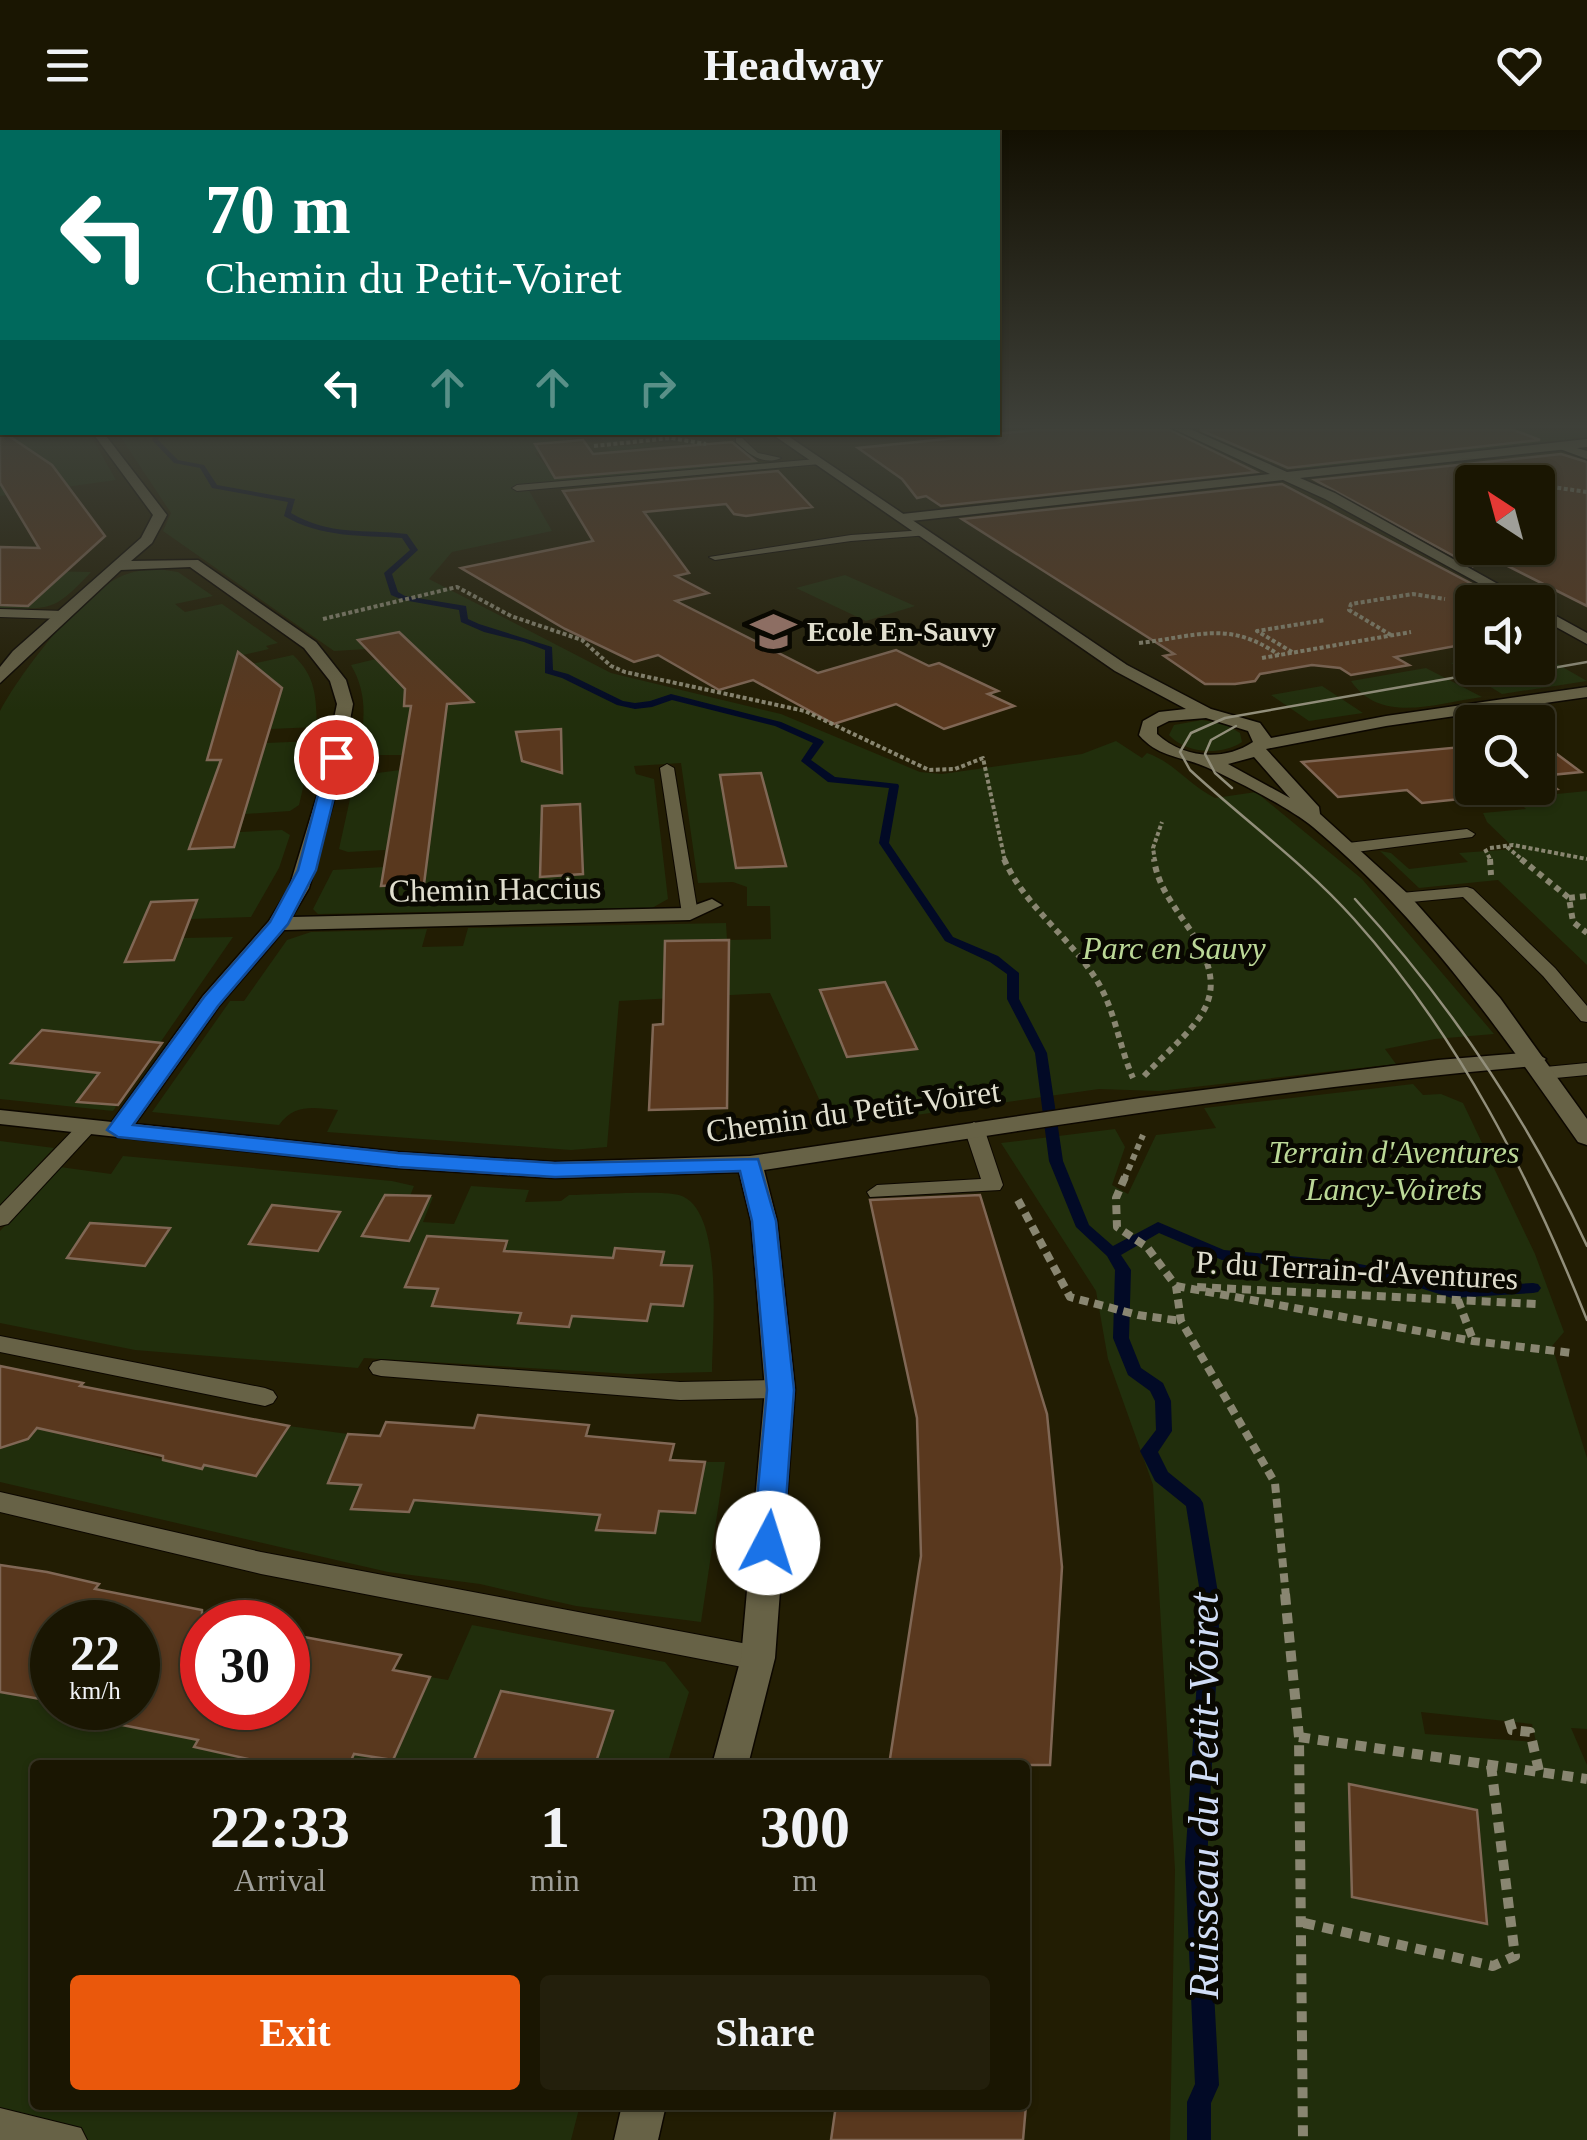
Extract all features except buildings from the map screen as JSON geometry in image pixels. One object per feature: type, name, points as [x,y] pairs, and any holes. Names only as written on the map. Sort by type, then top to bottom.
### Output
[{"type":"street","points":[[160,523],[160,545]]},
{"type":"street","points":[[909,523],[1121,668],[1257,741],[1317,820]]},
{"type":"street","points":[[1376,523],[1493,585]]},
{"type":"street","points":[[0,678],[19,654],[120,566],[160,545],[184,554],[192,564],[286,628],[326,661],[342,690],[343,727],[307,870],[278,924],[211,1001],[118,1130]]},
{"type":"street","points":[[120,566],[192,564]]},
{"type":"street","points":[[1555,620],[1587,639]]},
{"type":"street","points":[[1121,668],[1157,709],[1147,730],[1153,742],[1180,755],[1205,759],[1240,757],[1257,741],[1587,692]]},
{"type":"street","points":[[1155,720],[1206,713]]},
{"type":"street","points":[[1205,759],[1317,820],[1401,898],[1451,953],[1540,1066],[1587,1138]]},
{"type":"street","name":"Chemin Haccius","points":[[278,924],[690,914],[712,904]]},
{"type":"street","name":"Chemin du Petit-Voiret","points":[[0,1117],[398,1160],[555,1170],[750,1164],[985,1126],[1425,1068],[1540,1066]]},
{"type":"street","points":[[731,1760],[758,1658],[780,1390],[764,1221],[750,1164]]},
{"type":"street","points":[[636,2140],[643,2110]]},
{"type":"lane","points":[[716,557],[850,538],[925,533]]},
{"type":"lane","points":[[0,613],[64,614]]},
{"type":"lane","points":[[667,768],[690,914]]},
{"type":"lane","points":[[1348,848],[1467,834]]},
{"type":"lane","points":[[1401,898],[1467,892],[1549,972],[1587,1017]]},
{"type":"lane","points":[[1540,1066],[1587,1069]]},
{"type":"lane","points":[[877,1192],[993,1185],[985,1126]]},
{"type":"lane","points":[[0,1219],[87,1127]]},
{"type":"lane","points":[[0,1344],[265,1397]]},
{"type":"lane","points":[[381,1368],[680,1391],[780,1390]]},
{"type":"lane","points":[[0,1502],[261,1563],[758,1658]]},
{"type":"lane","points":[[0,2126],[69,2140]]},
{"type":"path","points":[[286,628],[458,588],[511,616],[582,640],[611,666],[626,672],[805,711],[914,766],[955,769],[984,758],[998,842],[1009,869],[1052,930],[1097,979],[1136,1084],[1206,1009],[1214,981],[1200,945],[1175,908],[1152,861],[1152,842],[1162,822]]},
{"type":"path","points":[[1391,635],[1348,610],[1351,604],[1413,594],[1445,599]]},
{"type":"path","points":[[1293,652],[1258,631],[1325,620]]},
{"type":"path","points":[[1133,643],[1233,630],[1258,639],[1279,655]]},
{"type":"path","points":[[1262,658],[1411,632]]},
{"type":"path","points":[[1467,834],[1485,848],[1491,860],[1490,883]]},
{"type":"path","points":[[1485,848],[1506,846],[1587,859]]},
{"type":"path","points":[[1506,846],[1568,898],[1574,922],[1587,933]]},
{"type":"path","points":[[1568,898],[1587,896]]},
{"type":"path","points":[[1140,1105],[1146,1130],[1116,1198],[1117,1227],[1147,1247],[1176,1286],[1181,1321],[1276,1484],[1299,1737],[1304,1923],[1303,2140]]},
{"type":"path","points":[[993,1185],[1010,1185],[1070,1298],[1138,1316],[1181,1321]]},
{"type":"path","points":[[1176,1286],[1473,1342],[1572,1353]]},
{"type":"path","name":"P. du Terrain-d'Aventures","points":[[1176,1286],[1536,1304]]},
{"type":"path","points":[[1458,1300],[1473,1342]]},
{"type":"path","points":[[1509,1720],[1512,1730],[1530,1732],[1539,1772]]},
{"type":"path","points":[[1299,1737],[1587,1779]]},
{"type":"path","points":[[1304,1923],[1493,1966],[1515,1956],[1491,1765]]},
{"type":"green space","name":"Parc en Sauvy","points":[[167,523],[547,523],[552,531],[452,552],[429,579],[611,673],[781,714],[920,772],[942,774],[1082,754],[1116,741],[1142,758],[1147,753],[1157,757],[1215,798],[1256,792],[1362,879],[1494,1034],[1435,1039],[1385,1049],[1396,1064],[1159,1091],[1099,1089],[832,1127],[770,993],[619,1001],[607,1147],[571,1150],[327,1132],[338,1110],[321,1108],[298,1110],[279,1125],[152,1112],[230,1001],[244,1001],[287,940],[311,932],[427,929],[422,947],[463,946],[468,928],[726,923],[727,940],[771,939],[770,906],[747,906],[747,887],[733,882],[698,883],[681,763],[634,766],[636,774],[654,779],[668,899],[652,908],[318,914],[313,909],[333,870],[384,867],[385,850],[339,849],[355,776],[400,770],[402,755],[358,755],[364,708],[351,665],[376,659],[367,649],[334,651],[163,531]]},
{"type":"green space","points":[[158,569],[178,572],[213,596],[175,604],[185,612],[222,604],[278,643],[243,655],[252,664],[293,655],[306,671],[315,697],[317,727],[270,729],[266,743],[314,741],[299,805],[290,811],[245,814],[240,832],[282,830],[290,835],[279,868],[251,917],[190,919],[183,938],[233,937],[113,1111],[0,1099],[0,711],[38,654],[73,613],[110,582],[127,574]]},
{"type":"green space","points":[[0,570],[91,572],[52,605],[0,608]]},
{"type":"green space","points":[[845,575],[915,606],[866,621],[796,588]]},
{"type":"green space","points":[[1555,663],[1587,681],[1502,694],[1487,685],[1555,685]]},
{"type":"green space","points":[[1426,668],[1482,697],[1394,707],[1363,695],[1351,681]]},
{"type":"green space","points":[[1322,686],[1363,713],[1309,721],[1271,695]]},
{"type":"green space","points":[[1202,720],[1225,724],[1240,733],[1242,742],[1204,751],[1185,746],[1169,735],[1174,725]]},
{"type":"green space","points":[[1587,791],[1587,965],[1498,880],[1419,888],[1380,851],[1391,853],[1409,869],[1468,862],[1459,853],[1515,849],[1483,813],[1526,809],[1522,805],[1555,805],[1555,794]]},
{"type":"green space","name":"Terrain d'Aventures Lancy-Voirets","points":[[1413,1084],[1423,1095],[1441,1094],[1463,1103],[1535,1254],[1564,1332],[1552,1346],[1587,1458],[1587,1729],[1571,1728],[1587,1765],[1587,2140],[1170,2140],[1175,1870],[1153,1485],[1108,1359],[1096,1291],[1001,1143],[1115,1129],[1125,1147],[1112,1185],[1128,1194],[1156,1135],[1216,1128],[1204,1108]],"holes":[[[1421,1712],[1532,1724],[1536,1742],[1425,1734]]]},
{"type":"green space","points":[[0,1141],[54,1148],[0,1205]]},
{"type":"green space","points":[[123,1156],[392,1181],[414,1186],[410,1196],[433,1197],[423,1222],[454,1224],[471,1186],[529,1190],[525,1202],[561,1201],[569,1195],[679,1195],[694,1205],[710,1246],[714,1302],[712,1372],[630,1374],[364,1358],[358,1368],[135,1350],[0,1323],[0,1231],[60,1167],[111,1174]]},
{"type":"green space","points":[[289,1426],[348,1434],[328,1482],[361,1485],[352,1509],[409,1512],[422,1478],[605,1493],[597,1530],[654,1533],[659,1511],[695,1513],[705,1462],[725,1462],[701,1622],[576,1606],[480,1584],[388,1572],[0,1482],[0,1442],[28,1439],[37,1428],[202,1469],[204,1465],[256,1476]]},
{"type":"green space","points":[[472,1625],[665,1662],[689,1692],[669,1760],[393,1760],[430,1677],[448,1680]]},
{"type":"green space","points":[[30,1678],[30,1730],[165,1733],[180,1727],[180,1730],[203,1730],[194,1747],[250,1760],[30,1760],[30,2110],[579,2110],[571,2140],[0,2140],[0,1692]]},
{"type":"green space","points":[[264,1735],[282,1760],[250,1760]]},
{"type":"green space","points":[[354,1754],[393,1760],[351,1760]]},
{"type":"waterway","points":[[303,523],[329,532],[404,536],[414,550],[388,573],[394,593],[463,608],[464,620],[476,626],[549,649],[548,671],[607,698],[635,706],[671,697],[778,724],[819,742],[806,761],[832,780],[894,786],[884,843],[949,939],[994,959],[1013,973],[1013,999],[1041,1053],[1056,1161],[1083,1227],[1112,1253]]},
{"type":"waterway","points":[[1112,1253],[1158,1227],[1222,1255],[1344,1266],[1406,1278],[1452,1293],[1533,1288]]},
{"type":"waterway","name":"Ruisseau du Petit-Voiret","points":[[1112,1253],[1123,1270],[1121,1338],[1134,1371],[1157,1387],[1163,1401],[1164,1431],[1149,1451],[1161,1476],[1194,1503],[1211,1605],[1196,1862],[1207,2085],[1199,2102],[1199,2140]]},
{"type":"tram line","points":[[1555,668],[1587,662]]},
{"type":"tram line","points":[[1455,678],[1225,718],[1191,733],[1180,752],[1190,770],[1335,899],[1427,1011],[1459,1059],[1515,1160],[1587,1320]]},
{"type":"tram line","points":[[1232,788],[1215,773],[1205,754],[1211,740],[1236,726]]},
{"type":"tram line","points":[[1355,899],[1455,1021],[1513,1107],[1587,1246]]},
{"type":"place","name":"Ecole En-Sauvy","points":[[774,631]]},
{"type":"route","points":[[336,757],[307,870],[278,924],[211,1001],[118,1130],[398,1160],[555,1170],[750,1164],[764,1221],[780,1390],[768,1543]]}]
